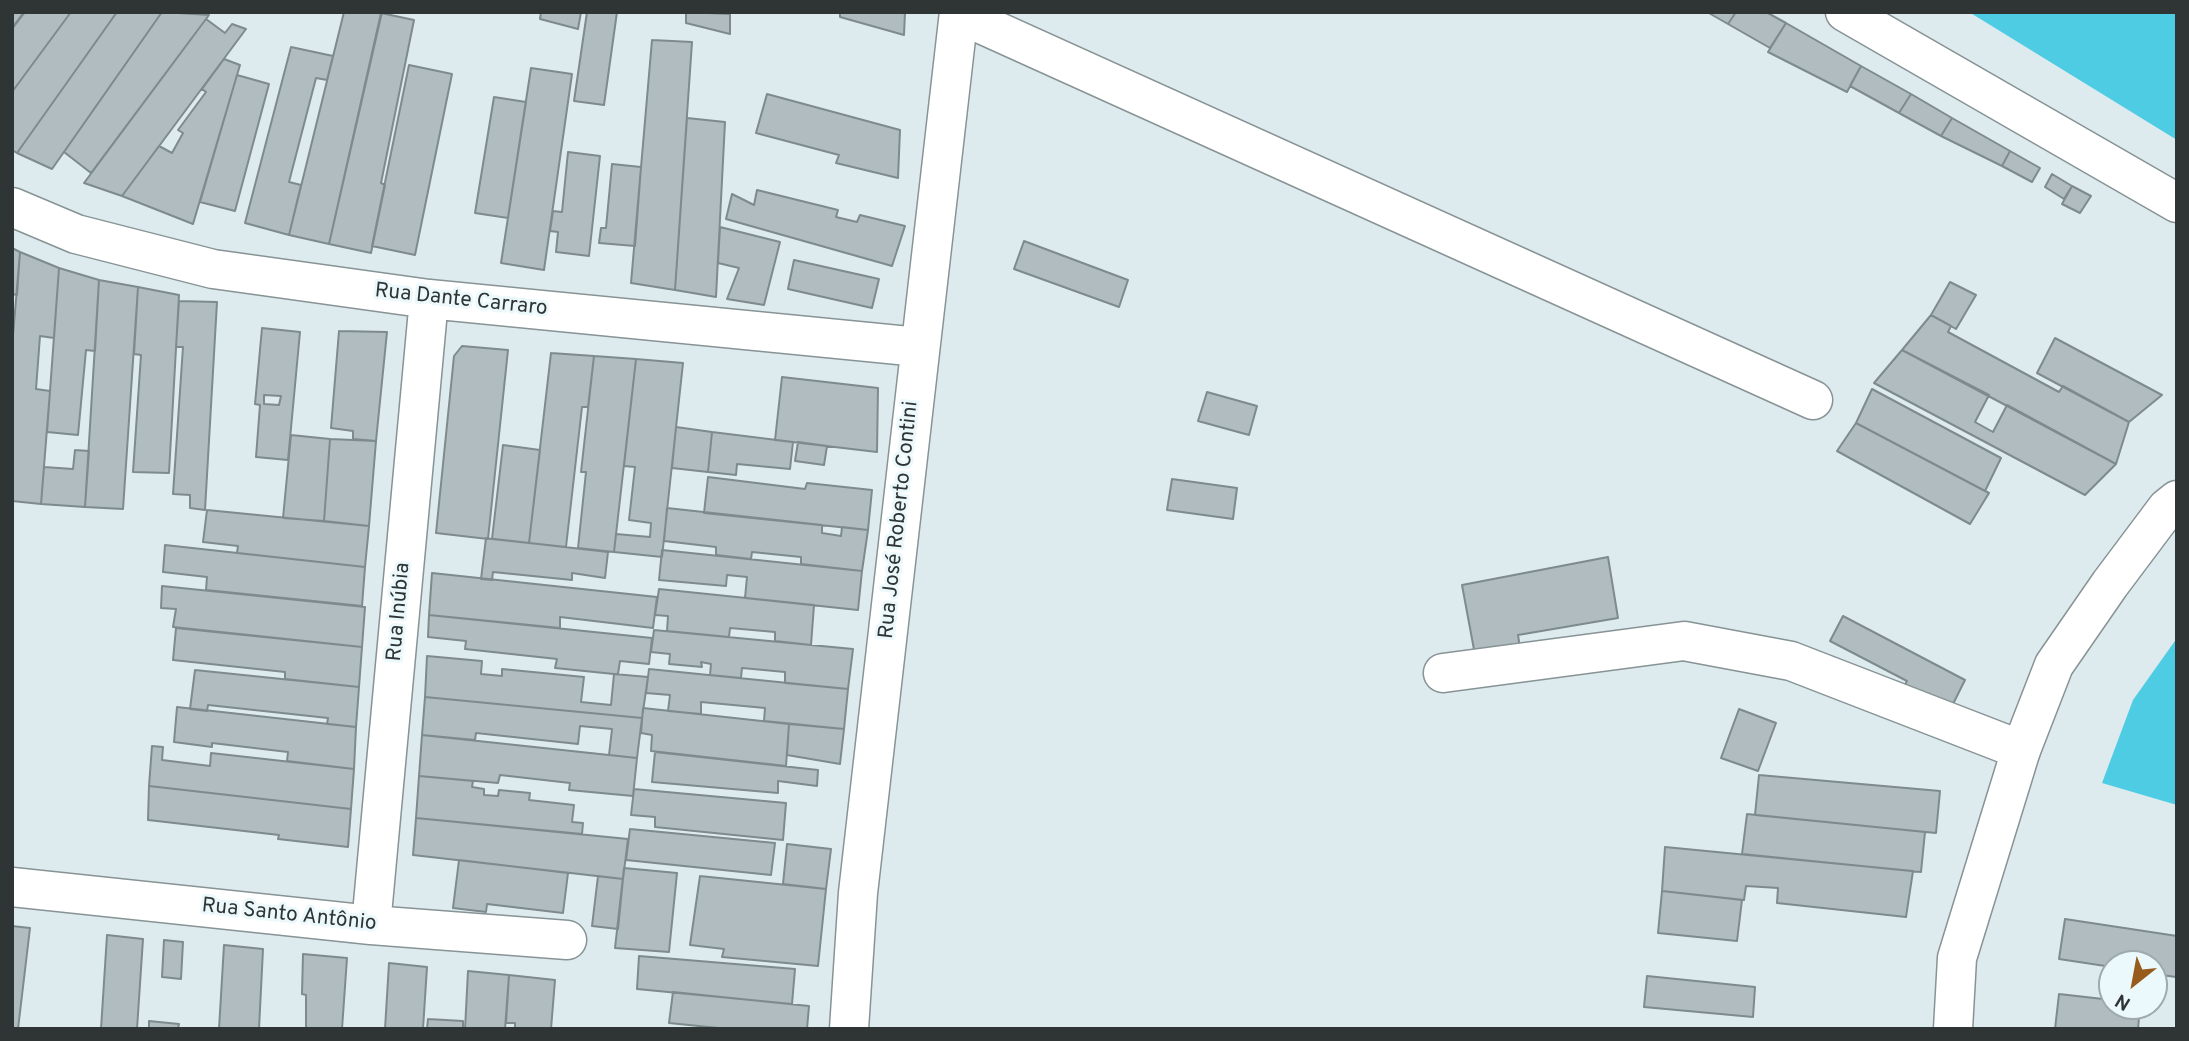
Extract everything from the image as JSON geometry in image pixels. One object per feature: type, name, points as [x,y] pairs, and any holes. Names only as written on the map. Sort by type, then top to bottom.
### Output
[{"type":"street","points":[[1845,12],[2177,203]]},
{"type":"street","points":[[959,13],[1813,400]]},
{"type":"street","name":"Rua José Roberto Contini","points":[[849,1029],[858,893],[959,13]]},
{"type":"street","name":"Rua Dante Carraro","points":[[12,207],[76,234],[214,269],[429,299],[919,348]]},
{"type":"street","name":"Rua Inúbia","points":[[371,925],[429,299]]},
{"type":"street","points":[[1953,1029],[1957,958],[2021,750],[2054,665],[2110,584],[2167,508],[2177,500]]},
{"type":"street","points":[[1443,673],[1684,641],[1791,661],[2021,750]]},
{"type":"street","name":"Rua Santo Antônio","points":[[12,887],[371,925],[567,940]]},
{"type":"shaded area","points":[[1969,12],[2177,12],[2177,140]]},
{"type":"shaded area","points":[[2177,638],[2177,805],[2102,783],[2133,700]]},
{"type":"building","points":[[12,12],[25,12],[12,29]]},
{"type":"building","points":[[24,12],[71,12],[12,92],[12,28]]},
{"type":"building","points":[[71,12],[117,12],[17,153],[12,150],[12,92]]},
{"type":"building","points":[[117,12],[162,12],[52,169],[17,153]]},
{"type":"building","points":[[162,12],[209,15],[91,173],[64,152]]},
{"type":"building","points":[[344,12],[382,12],[329,244],[289,235]]},
{"type":"building","points":[[541,12],[581,12],[578,29],[540,19]]},
{"type":"building","points":[[587,12],[617,12],[604,105],[574,101]]},
{"type":"building","points":[[686,12],[730,14],[730,34],[686,23]]},
{"type":"building","points":[[840,12],[905,12],[904,35],[840,17]]},
{"type":"building","points":[[1707,12],[1736,12],[1728,24]]},
{"type":"building","points":[[1736,12],[1766,12],[1786,23],[1770,48],[1728,24]]},
{"type":"building","points":[[381,13],[414,20],[381,183],[385,185],[371,253],[329,244]]},
{"type":"building","points":[[206,19],[225,33],[232,24],[246,29],[122,196],[84,183]]},
{"type":"building","points":[[1786,23],[1861,66],[1847,92],[1768,52]]},
{"type":"building","points":[[652,40],[692,42],[675,290],[631,283]]},
{"type":"building","points":[[291,47],[333,56],[327,80],[316,78],[289,182],[301,185],[289,235],[245,223]]},
{"type":"building","points":[[224,59],[240,65],[193,224],[122,196],[159,146],[172,153],[183,133],[178,130],[206,92],[202,89]]},
{"type":"building","points":[[409,65],[452,74],[415,255],[372,246]]},
{"type":"building","points":[[1861,66],[1911,94],[1899,113],[1850,86]]},
{"type":"building","points":[[531,68],[572,74],[544,270],[501,263]]},
{"type":"building","points":[[237,75],[269,84],[235,211],[200,202]]},
{"type":"building","points":[[767,94],[900,130],[898,178],[836,163],[839,155],[756,133]]},
{"type":"building","points":[[1911,94],[1952,118],[1941,136],[1899,113]]},
{"type":"building","points":[[494,97],[526,102],[508,218],[475,213]]},
{"type":"building","points":[[687,118],[725,122],[716,297],[675,290]]},
{"type":"building","points":[[1952,118],[2010,151],[2002,166],[1941,136]]},
{"type":"building","points":[[2010,151],[2040,168],[2032,182],[2002,166]]},
{"type":"building","points":[[568,152],[600,156],[589,256],[556,252],[558,232],[550,231],[553,211],[562,212]]},
{"type":"building","points":[[612,164],[641,167],[635,246],[599,243],[601,228],[606,228]]},
{"type":"building","points":[[2052,174],[2072,186],[2064,199],[2045,187]]},
{"type":"building","points":[[2072,186],[2091,196],[2080,213],[2062,204]]},
{"type":"building","points":[[757,190],[838,210],[836,217],[857,222],[860,215],[905,226],[892,266],[726,219],[732,194],[754,205]]},
{"type":"building","points":[[720,227],[780,242],[764,305],[727,299],[739,268],[718,263]]},
{"type":"building","points":[[1024,241],[1128,280],[1119,307],[1014,269]]},
{"type":"building","points":[[12,248],[20,252],[17,295],[12,294]]},
{"type":"building","points":[[20,252],[59,268],[54,338],[40,336],[36,389],[50,391],[41,504],[12,501],[12,347]]},
{"type":"building","points":[[794,260],[879,279],[872,308],[788,289]]},
{"type":"building","points":[[59,268],[99,280],[95,351],[86,350],[78,435],[47,432]]},
{"type":"building","points":[[99,280],[138,287],[123,509],[85,507]]},
{"type":"building","points":[[1950,282],[1976,295],[1956,329],[1931,315]]},
{"type":"building","points":[[138,287],[179,295],[169,473],[133,472],[141,355],[134,354]]},
{"type":"building","points":[[179,301],[217,302],[205,510],[190,508],[190,495],[173,494],[183,347],[176,347]]},
{"type":"building","points":[[1931,315],[1951,326],[1948,332],[2059,392],[2063,386],[2129,422],[2116,464],[1902,350]]},
{"type":"building","points":[[262,328],[300,332],[288,460],[256,457],[260,405],[255,404]],"holes":[[[264,395],[281,396],[279,405],[264,404]]]},
{"type":"building","points":[[339,331],[387,332],[376,441],[353,439],[353,431],[331,428]]},
{"type":"building","points":[[2055,338],[2162,395],[2129,422],[2037,373]]},
{"type":"building","points":[[462,346],[508,350],[488,539],[436,533],[454,356]]},
{"type":"building","points":[[1902,350],[1989,395],[1975,422],[1993,432],[2007,405],[2116,464],[2085,495],[1874,383]]},
{"type":"building","points":[[551,353],[594,356],[588,407],[582,407],[566,547],[529,543]]},
{"type":"building","points":[[594,356],[636,359],[614,552],[578,548],[586,472],[581,472]]},
{"type":"building","points":[[636,359],[683,363],[662,557],[614,552],[616,534],[650,537],[651,523],[629,520],[635,467],[624,466]]},
{"type":"building","points":[[782,377],[878,388],[877,452],[775,440]]},
{"type":"building","points":[[1872,389],[2001,458],[1985,491],[1856,423]]},
{"type":"building","points":[[1207,392],[1257,406],[1249,435],[1198,421]]},
{"type":"building","points":[[1856,423],[1989,493],[1970,524],[1837,451]]},
{"type":"building","points":[[676,427],[712,432],[708,472],[672,468]]},
{"type":"building","points":[[712,432],[793,442],[790,469],[737,464],[736,475],[708,472]]},
{"type":"building","points":[[291,435],[330,439],[324,521],[283,518]]},
{"type":"building","points":[[330,439],[376,441],[369,526],[324,521]]},
{"type":"building","points":[[798,442],[827,446],[824,465],[795,461]]},
{"type":"building","points":[[503,445],[540,450],[529,543],[492,539]]},
{"type":"building","points":[[75,450],[89,451],[85,507],[41,504],[44,467],[73,469]]},
{"type":"building","points":[[708,477],[805,489],[807,483],[872,490],[868,530],[704,513]]},
{"type":"building","points":[[1172,479],[1237,488],[1233,519],[1167,510]]},
{"type":"building","points":[[667,508],[822,525],[822,533],[841,536],[842,527],[868,530],[862,571],[801,564],[801,557],[752,552],[751,559],[716,555],[716,547],[664,541]]},
{"type":"building","points":[[207,510],[369,526],[365,567],[237,553],[238,546],[203,542]]},
{"type":"building","points":[[486,538],[608,552],[605,578],[572,573],[572,580],[493,572],[492,580],[481,579]]},
{"type":"building","points":[[165,545],[365,567],[362,606],[206,590],[207,577],[163,572]]},
{"type":"building","points":[[662,550],[862,571],[858,610],[745,598],[747,577],[727,575],[726,586],[659,580]]},
{"type":"building","points":[[1608,557],[1618,618],[1518,635],[1520,648],[1475,655],[1462,585]]},
{"type":"building","points":[[432,573],[657,597],[653,628],[560,617],[560,628],[429,615]]},
{"type":"building","points":[[162,586],[365,607],[362,647],[173,627],[176,609],[161,608]]},
{"type":"building","points":[[659,589],[814,605],[811,645],[775,641],[775,632],[730,628],[729,637],[667,631],[668,616],[655,615]]},
{"type":"building","points":[[429,615],[652,638],[649,664],[620,661],[618,674],[614,674],[555,668],[557,659],[465,649],[466,641],[428,637]]},
{"type":"building","points":[[1843,616],[1965,680],[1948,714],[1902,690],[1907,681],[1830,641]]},
{"type":"building","points":[[176,628],[362,647],[359,687],[285,679],[285,672],[173,660]]},
{"type":"building","points":[[654,630],[853,649],[848,689],[785,683],[785,672],[742,668],[741,678],[710,675],[711,664],[701,662],[702,667],[669,664],[670,654],[651,652]]},
{"type":"building","points":[[427,656],[482,661],[481,674],[502,676],[502,669],[584,677],[581,702],[611,705],[614,674],[648,677],[642,718],[425,697]]},
{"type":"building","points":[[649,669],[848,689],[844,729],[764,721],[765,708],[701,702],[701,714],[668,711],[670,695],[646,693]]},
{"type":"building","points":[[195,670],[359,687],[356,727],[327,724],[328,718],[208,705],[207,711],[190,709]]},
{"type":"building","points":[[425,697],[642,718],[637,758],[609,755],[612,729],[580,726],[578,744],[476,733],[475,740],[422,735]]},
{"type":"building","points":[[177,707],[356,727],[354,769],[287,761],[288,752],[212,743],[212,747],[174,742]]},
{"type":"building","points":[[643,708],[789,724],[786,766],[651,751],[652,735],[641,733]]},
{"type":"building","points":[[1739,709],[1776,723],[1758,771],[1721,758]]},
{"type":"building","points":[[789,724],[844,729],[840,764],[787,755]]},
{"type":"building","points":[[422,735],[637,758],[633,796],[569,790],[570,783],[500,775],[498,783],[419,776]]},
{"type":"building","points":[[152,746],[163,747],[162,760],[210,766],[211,753],[354,769],[351,809],[149,786]]},
{"type":"building","points":[[655,752],[818,770],[817,786],[778,781],[778,793],[652,782]]},
{"type":"building","points":[[1759,775],[1940,791],[1936,833],[1755,815]]},
{"type":"building","points":[[419,776],[473,781],[472,787],[484,789],[484,795],[498,796],[499,790],[530,793],[529,800],[574,805],[572,822],[583,823],[582,834],[416,818]]},
{"type":"building","points":[[149,786],[351,809],[348,847],[278,839],[279,835],[148,820]]},
{"type":"building","points":[[634,789],[786,803],[783,840],[655,827],[655,817],[631,815]]},
{"type":"building","points":[[1747,814],[1925,832],[1921,872],[1742,854]]},
{"type":"building","points":[[416,818],[628,839],[623,879],[413,855]]},
{"type":"building","points":[[630,829],[775,843],[771,875],[626,860]]},
{"type":"building","points":[[787,844],[831,849],[826,889],[783,884]]},
{"type":"building","points":[[1665,847],[1913,871],[1906,917],[1777,903],[1778,888],[1746,886],[1744,900],[1662,891]]},
{"type":"building","points":[[459,860],[568,873],[563,913],[487,904],[486,912],[453,908]]},
{"type":"building","points":[[624,868],[677,873],[669,952],[615,948]]},
{"type":"building","points":[[598,876],[623,879],[618,929],[592,926]]},
{"type":"building","points":[[700,876],[826,889],[818,966],[722,957],[724,949],[690,945]]},
{"type":"building","points":[[1662,891],[1742,900],[1737,941],[1658,933]]},
{"type":"building","points":[[2065,919],[2177,936],[2176,977],[2168,976],[2168,950],[2098,950],[2098,965],[2059,959]]},
{"type":"building","points":[[12,926],[30,928],[18,1029],[12,1029]]},
{"type":"building","points":[[107,935],[143,939],[137,1029],[101,1029]]},
{"type":"building","points":[[164,940],[183,942],[181,979],[162,977]]},
{"type":"building","points":[[224,945],[263,949],[259,1029],[219,1029]]},
{"type":"building","points":[[303,954],[347,958],[342,1029],[306,1029],[306,995],[302,994]]},
{"type":"building","points":[[639,956],[795,969],[792,1004],[637,989]]},
{"type":"building","points":[[389,963],[427,967],[423,1029],[385,1029]]},
{"type":"building","points":[[468,971],[509,975],[505,1029],[465,1029]]},
{"type":"building","points":[[509,975],[555,980],[551,1029],[515,1029],[515,1023],[506,1023]]},
{"type":"building","points":[[1647,976],[1755,987],[1753,1017],[1644,1007]]},
{"type":"building","points":[[673,992],[809,1006],[807,1029],[728,1029],[669,1023]]},
{"type":"building","points":[[2059,994],[2098,998],[2098,1020],[2139,1020],[2138,1029],[2055,1029]]},
{"type":"building","points":[[428,1019],[463,1021],[463,1029],[427,1029]]},
{"type":"building","points":[[149,1021],[179,1024],[178,1029],[149,1029]]}]
